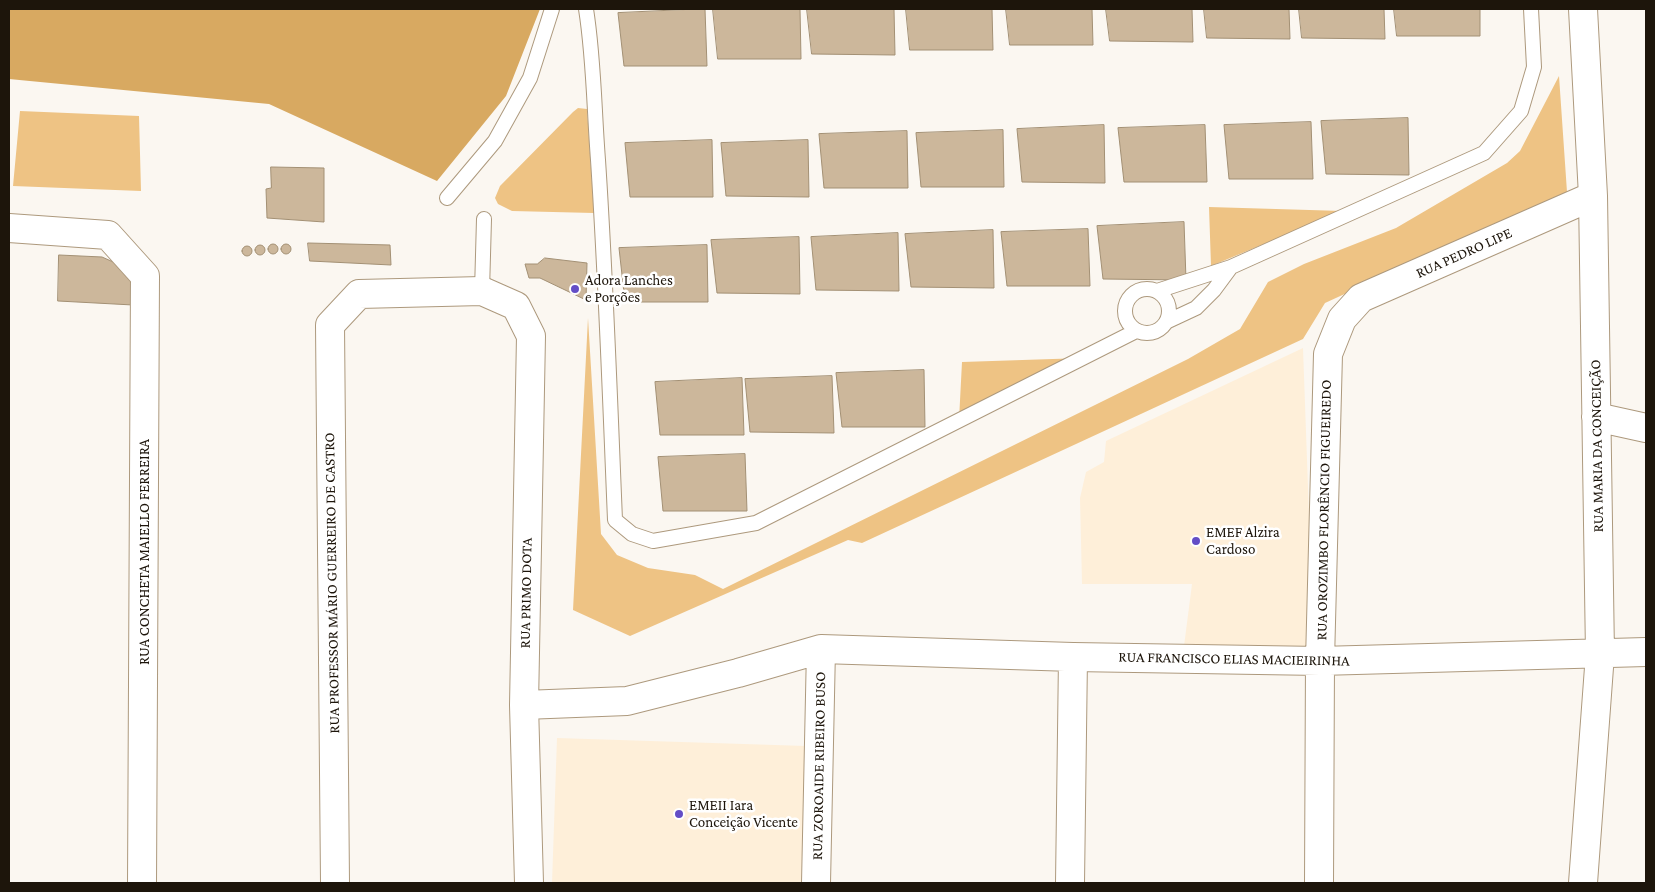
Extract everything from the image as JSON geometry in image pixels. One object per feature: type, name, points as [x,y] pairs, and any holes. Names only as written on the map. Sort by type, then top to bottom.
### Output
[{"type":"street","name":"RUA MARIA DA CONCEIÇÃO","points":[[1583,9],[1593,196],[1600,654],[1583,883]]},
{"type":"street","name":"RUA PEDRO LIPE","points":[[1342,319],[1361,298],[1593,196]]},
{"type":"street","name":"RUA CONCHETA MAIELLO FERREIRA","points":[[9,228],[108,235],[145,276],[142,883]]},
{"type":"street","name":"RUA PROFESSOR MÁRIO GUERREIRO DE CASTRO","points":[[335,883],[330,326],[360,294],[482,292]]},
{"type":"street","name":"RUA PRIMO DOTA","points":[[482,292],[516,306],[531,336],[524,705],[529,883]]},
{"type":"street","name":"RUA OROZIMBO FLORÊNCIO FIGUEIREDO","points":[[1319,883],[1320,661],[1328,354],[1342,319]]},
{"type":"street","points":[[1596,417],[1646,428]]},
{"type":"street","name":"RUA FRANCISCO ELIAS MACIEIRINHA","points":[[524,705],[627,701],[821,649],[1320,661],[1646,652]]},
{"type":"street","name":"RUA ZOROAIDE RIBEIRO BUSO","points":[[816,883],[821,649]]},
{"type":"street","points":[[1070,883],[1073,656]]},
{"type":"lane","points":[[447,198],[495,141],[530,78],[552,9]]},
{"type":"lane","points":[[586,9],[592,47],[602,221],[615,520],[632,534],[653,541],[756,522],[1136,331]]},
{"type":"lane","points":[[1157,291],[1231,267],[1484,153],[1521,111],[1534,67],[1531,9]]},
{"type":"lane","points":[[482,292],[484,219]]},
{"type":"lane","points":[[1166,322],[1169,313],[1168,304],[1157,291],[1149,289],[1140,290],[1127,301],[1125,309],[1126,318],[1130,325],[1136,331],[1153,332],[1166,322],[1196,308],[1214,290],[1231,267]]},
{"type":"shaded area","points":[[9,9],[540,9],[506,96],[437,181],[269,104],[9,79]]},
{"type":"shaded area","points":[[1559,76],[1567,192],[1325,303],[1303,339],[862,543],[848,540],[630,636],[573,610],[588,318],[601,534],[617,555],[648,568],[695,575],[723,589],[1188,359],[1240,329],[1268,282],[1304,264],[1396,228],[1507,163],[1520,151]]},
{"type":"shaded area","points":[[578,108],[587,109],[594,213],[512,211],[498,204],[495,198],[500,186]]},
{"type":"shaded area","points":[[20,111],[139,116],[141,191],[13,186]]},
{"type":"shaded area","points":[[1209,207],[1343,211],[1211,266]]},
{"type":"shaded area","name":"EMEF Alzira Cardoso","points":[[1303,348],[1314,655],[1183,654],[1192,584],[1082,584],[1080,498],[1086,472],[1104,462],[1106,441]]},
{"type":"shaded area","points":[[1083,358],[959,420],[962,362]]},
{"type":"shaded area","name":"EMEII Iara Conceição Vicente","points":[[557,738],[806,746],[801,883],[552,883]]},
{"type":"building","points":[[705,9],[707,66],[624,66],[618,13]]},
{"type":"building","points":[[713,9],[800,9],[801,59],[718,59]]},
{"type":"building","points":[[807,9],[894,9],[895,55],[812,54]]},
{"type":"building","points":[[906,9],[992,9],[993,50],[910,50]]},
{"type":"building","points":[[1006,9],[1092,9],[1093,45],[1010,45]]},
{"type":"building","points":[[1106,9],[1192,9],[1193,42],[1110,41]]},
{"type":"building","points":[[1204,9],[1289,9],[1290,39],[1207,38]]},
{"type":"building","points":[[1299,9],[1384,9],[1385,39],[1302,38]]},
{"type":"building","points":[[1394,9],[1480,9],[1480,36],[1397,36]]},
{"type":"building","points":[[1408,118],[1409,175],[1326,174],[1321,121]]},
{"type":"building","points":[[1311,122],[1313,179],[1229,179],[1224,125]]},
{"type":"building","points":[[1104,125],[1105,183],[1022,182],[1017,129]]},
{"type":"building","points":[[1205,125],[1207,182],[1124,182],[1118,128]]},
{"type":"building","points":[[1003,130],[1004,187],[921,187],[916,133]]},
{"type":"building","points":[[907,131],[908,188],[824,188],[819,134]]},
{"type":"building","points":[[712,140],[713,197],[630,197],[625,143]]},
{"type":"building","points":[[808,140],[809,197],[726,196],[721,143]]},
{"type":"building","points":[[271,167],[324,168],[324,222],[267,218],[266,189],[271,188]]},
{"type":"building","points":[[1184,222],[1186,280],[1103,279],[1097,226]]},
{"type":"building","points":[[1088,229],[1090,286],[1007,286],[1001,232]]},
{"type":"building","points":[[993,230],[994,288],[911,287],[905,234]]},
{"type":"building","points":[[898,233],[899,291],[816,290],[811,237]]},
{"type":"building","points":[[799,237],[800,294],[717,293],[711,240]]},
{"type":"building","points":[[308,243],[390,245],[391,265],[310,261]]},
{"type":"building","points":[[271,244],[275,244],[278,249],[277,253],[271,254],[268,251],[268,247]]},
{"type":"building","points":[[284,244],[288,244],[291,249],[290,253],[284,254],[281,251],[281,247]]},
{"type":"building","points":[[258,245],[262,245],[265,250],[264,254],[258,255],[255,252],[255,248]]},
{"type":"building","points":[[707,245],[708,302],[625,302],[619,248]]},
{"type":"building","points":[[245,246],[249,246],[252,251],[251,255],[245,256],[242,253],[242,249]]},
{"type":"building","points":[[59,255],[102,257],[120,265],[132,276],[133,305],[58,301]]},
{"type":"building","name":"Adora Lanches e Porções","points":[[545,258],[587,263],[586,300],[540,278],[529,278],[525,264],[537,264]]},
{"type":"building","points":[[924,370],[925,427],[842,427],[836,373]]},
{"type":"building","points":[[832,376],[834,433],[750,432],[745,379]]},
{"type":"building","points":[[742,378],[744,435],[660,435],[655,382]]},
{"type":"building","points":[[745,454],[747,511],[663,511],[658,457]]},
{"type":"place","name":"Adora Lanches e Porções","points":[[575,289]]},
{"type":"place","name":"EMEF Alzira Cardoso","points":[[1196,541]]},
{"type":"place","name":"EMEII Iara Conceição Vicente","points":[[679,814]]}]
